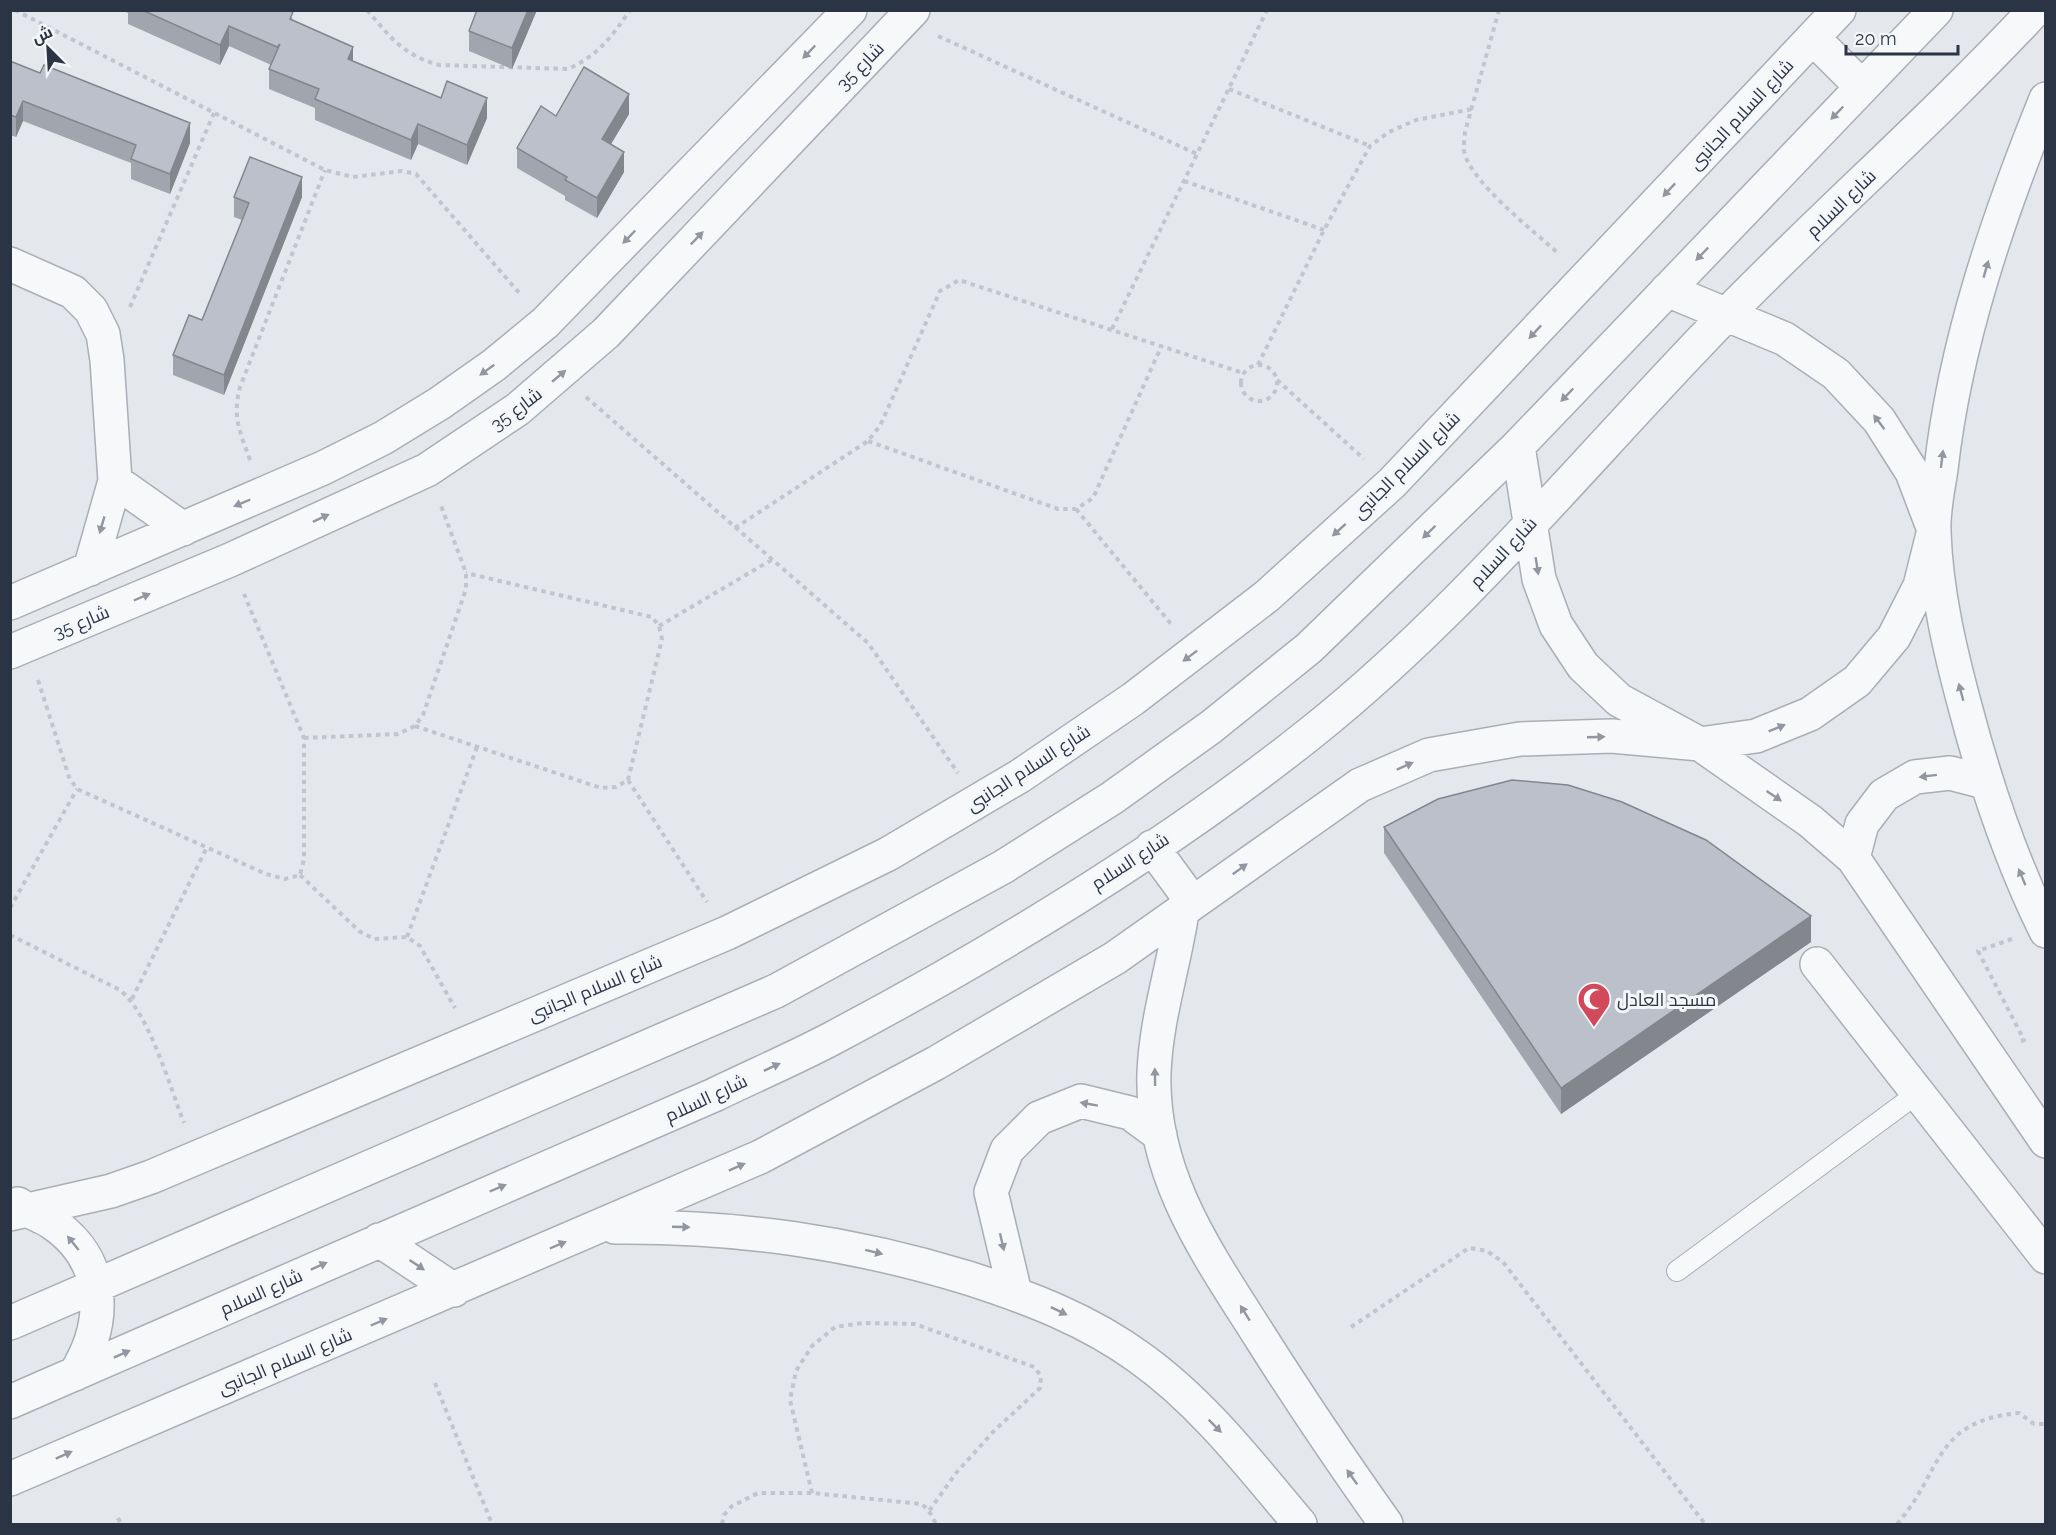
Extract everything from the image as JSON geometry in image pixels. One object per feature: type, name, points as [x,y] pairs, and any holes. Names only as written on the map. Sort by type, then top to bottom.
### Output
[{"type":"street","points":[[10,603],[323,468],[383,438],[440,403],[494,365],[545,322],[850,10]]},
{"type":"street","name":"شارع السلام الجانبى","points":[[16,1208],[111,1191],[198,1158],[728,933],[888,854],[1020,776],[1133,699],[1195,653],[1267,596],[1392,483],[1839,10]]},
{"type":"street","points":[[10,1323],[776,991],[1003,867],[1112,798],[1211,727],[1309,648],[1518,446],[1936,10]]},
{"type":"street","name":"شارع السلام","points":[[10,1402],[704,1100],[828,1041],[1046,916],[1244,785],[1314,731],[1390,666],[1462,597],[1727,314],[1983,66],[2035,10]]},
{"type":"street","name":"شارع 35","points":[[19,648],[230,560],[427,470],[509,416],[560,375],[606,333],[909,16]]},
{"type":"street","points":[[1813,38],[1862,87]]},
{"type":"street","points":[[2045,930],[1985,782],[1954,668],[1940,599],[1934,530],[1944,437],[1966,340],[1993,244],[2046,99]]},
{"type":"street","points":[[10,264],[73,292],[91,310],[103,333],[107,360],[115,481],[90,568]]},
{"type":"street","points":[[1667,290],[1785,339],[1836,374],[1879,420],[1912,472],[1934,530]]},
{"type":"street","points":[[1518,446],[1539,579],[1553,616],[1584,666],[1619,700],[1700,744],[1810,820],[1853,858],[2046,1142]]},
{"type":"street","points":[[115,481],[183,529]]},
{"type":"street","name":"شارع السلام الجانبى","points":[[10,1479],[601,1227],[760,1156],[936,1063],[1114,958],[1360,785],[1428,755],[1520,739],[1612,736],[1700,744],[1756,736],[1810,714],[1857,681],[1894,637],[1920,586],[1934,530]]},
{"type":"street","points":[[1853,858],[1862,824],[1878,802],[1884,795],[1915,777],[1950,773],[1985,782]]},
{"type":"street","points":[[1152,847],[1188,908],[1160,1014],[1154,1075],[1160,1135],[1172,1181],[1195,1234],[1319,1431],[1386,1524]]},
{"type":"street","points":[[1817,964],[2046,1257]]},
{"type":"street","points":[[1015,1293],[991,1192],[1007,1150],[1039,1118],[1082,1101],[1130,1113],[1160,1135]]},
{"type":"street","points":[[16,1208],[50,1221],[71,1239],[87,1261],[96,1287],[98,1310],[96,1333],[88,1354],[75,1374]]},
{"type":"street","points":[[601,1227],[684,1226],[766,1233],[836,1244],[927,1266],[1015,1293],[1054,1308],[1090,1326],[1141,1359],[1180,1391],[1229,1440],[1300,1524]]},
{"type":"street","points":[[379,1240],[454,1290]]},
{"type":"lane","points":[[1677,1271],[1918,1093]]},
{"type":"path","points":[[15,10],[325,170],[353,177],[402,171],[416,174],[545,322]]},
{"type":"path","points":[[367,10],[401,50],[420,60],[439,65],[568,69],[585,61],[601,49],[630,10]]},
{"type":"path","points":[[1112,330],[1267,10]]},
{"type":"path","points":[[1499,10],[1465,132],[1464,151],[1474,171],[1492,193],[1586,279]]},
{"type":"path","points":[[909,16],[1197,154]]},
{"type":"path","points":[[1229,89],[1370,146]]},
{"type":"path","points":[[1258,364],[1324,230],[1370,146],[1389,132],[1416,120],[1472,110]]},
{"type":"path","points":[[107,360],[214,113]]},
{"type":"path","points":[[262,495],[238,426],[235,407],[240,387],[325,170]]},
{"type":"path","points":[[1184,181],[1324,230]]},
{"type":"path","points":[[735,528],[868,441],[880,426],[940,291],[948,284],[959,280],[1243,373]]},
{"type":"path","points":[[868,441],[1058,509],[1076,509],[1093,498],[1162,345]]},
{"type":"path","points":[[1277,380],[1271,397],[1255,401],[1242,390],[1240,382],[1243,373],[1250,367],[1258,364],[1267,366],[1277,380],[1392,483]]},
{"type":"path","points":[[560,375],[868,642],[977,801]]},
{"type":"path","points":[[304,738],[398,734],[416,726],[423,715],[466,589],[466,573],[427,470]]},
{"type":"path","points":[[1076,509],[1195,653]]},
{"type":"path","points":[[659,626],[773,559]]},
{"type":"path","points":[[230,560],[304,738],[304,859],[300,875]]},
{"type":"path","points":[[416,726],[601,788],[616,787],[628,780],[662,639],[659,626],[652,617],[466,573]]},
{"type":"path","points":[[19,648],[69,777],[77,789],[266,874],[285,879],[300,875]]},
{"type":"path","points":[[407,937],[477,747]]},
{"type":"path","points":[[628,780],[728,933]]},
{"type":"path","points":[[10,908],[77,789]]},
{"type":"path","points":[[132,999],[207,847]]},
{"type":"path","points":[[300,875],[359,931],[374,939],[407,937],[420,946],[474,1040]]},
{"type":"path","points":[[1990,1061],[2024,1040],[1978,951],[2045,930]]},
{"type":"path","points":[[10,935],[120,990],[132,999],[198,1158]]},
{"type":"path","points":[[1351,1327],[1468,1248],[1487,1251],[1503,1262],[1705,1524]]},
{"type":"path","points":[[812,1493],[790,1400],[796,1371],[812,1346],[835,1327],[863,1323],[915,1324],[1034,1367],[1041,1376],[1040,1388],[994,1431],[956,1473],[929,1511]]},
{"type":"path","points":[[435,1383],[492,1524]]},
{"type":"path","points":[[1897,1524],[1946,1447],[1968,1425],[2001,1415],[2019,1413],[2034,1424],[2046,1424]]},
{"type":"path","points":[[722,1524],[724,1515],[732,1506],[758,1493],[812,1493],[922,1504],[936,1524]]},
{"type":"path","points":[[117,1518],[121,1524]]},
{"type":"building","points":[[142,10],[288,10],[293,12],[290,19],[353,47],[348,59],[441,98],[447,81],[487,98],[467,145],[418,124],[411,140],[315,99],[319,89],[269,69],[280,44],[277,47],[229,26],[220,45]]},
{"type":"building","points":[[477,10],[528,10],[512,48],[469,31]]},
{"type":"building","points":[[10,61],[40,73],[44,65],[190,123],[170,174],[131,159],[136,145],[23,101],[16,117],[10,115]]},
{"type":"building","points":[[584,67],[629,94],[602,139],[624,152],[597,198],[565,180],[567,177],[517,148],[541,106],[556,116]]},
{"type":"building","points":[[250,157],[302,177],[224,375],[173,355],[189,315],[202,320],[249,203],[234,197]]},
{"type":"building","name":"مسجد العادل","points":[[1512,780],[1568,785],[1622,802],[1706,840],[1811,916],[1561,1088],[1384,827],[1438,799]]},
{"type":"place","name":"مسجد العادل","points":[[1594,1028]]}]
